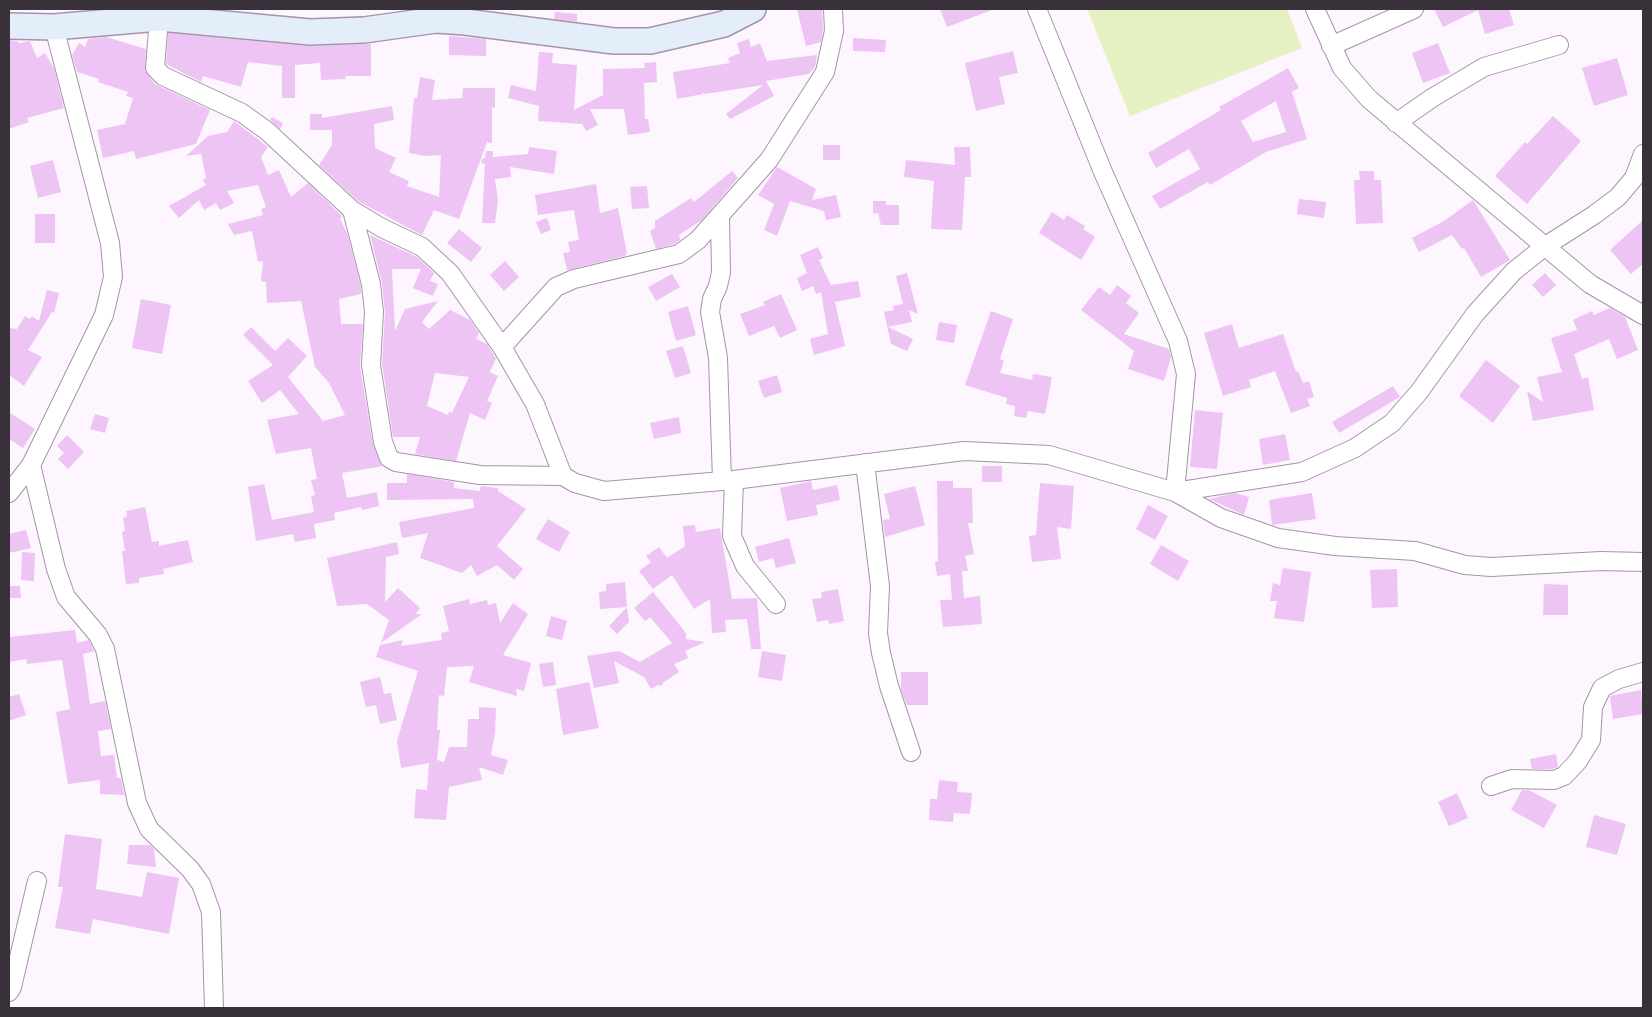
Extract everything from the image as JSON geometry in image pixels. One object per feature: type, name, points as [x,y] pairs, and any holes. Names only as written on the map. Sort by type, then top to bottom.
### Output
[{"type":"street","points":[[9,26],[54,27],[159,18],[310,32],[364,30],[436,20],[614,41],[650,40],[687,33],[724,24],[753,9]]},
{"type":"street","points":[[502,347],[556,287],[574,279],[679,254],[698,240],[780,144],[825,72],[834,31],[833,9]]},
{"type":"street","points":[[1036,9],[1103,172],[1178,341],[1186,374],[1175,492]]},
{"type":"street","points":[[1315,9],[1342,68],[1369,99],[1590,284],[1643,315]]},
{"type":"street","points":[[1331,46],[1414,9]]},
{"type":"street","points":[[159,18],[155,68],[164,76],[242,113],[267,131],[352,210],[382,228],[422,247],[450,273],[502,347],[535,404],[563,476]]},
{"type":"street","points":[[9,493],[31,465],[104,315],[113,278],[110,243],[54,27]]},
{"type":"street","points":[[1396,123],[1432,98],[1484,67],[1559,45]]},
{"type":"street","points":[[1175,492],[1302,472],[1355,448],[1392,423],[1419,392],[1475,314],[1514,271],[1544,247],[1594,216],[1639,180],[1643,154]]},
{"type":"street","points":[[352,210],[370,284],[374,312],[371,364],[383,442],[389,458],[396,462],[480,476],[563,476],[575,483],[604,491],[728,480],[964,451],[1049,455],[1175,492],[1221,518],[1278,538],[1334,546],[1415,550],[1465,566],[1491,567],[1601,561],[1643,562]]},
{"type":"street","points":[[720,216],[721,272],[718,286],[712,299],[710,312],[718,358],[732,536],[745,566],[776,604]]},
{"type":"street","points":[[865,463],[880,586],[878,633],[881,653],[889,686],[911,752]]},
{"type":"street","points":[[31,465],[56,569],[66,597],[98,635],[105,649],[137,803],[148,829],[179,858],[201,884],[211,912],[214,1008]]},
{"type":"street","points":[[1491,786],[1512,780],[1554,780],[1564,776],[1578,760],[1591,740],[1593,707],[1602,688],[1643,672]]},
{"type":"street","points":[[9,992],[17,969],[37,881]]},
{"type":"green space","points":[[1087,9],[1287,9],[1302,48],[1130,116]]},
{"type":"building","points":[[797,9],[822,9],[823,30],[821,42],[806,46]]},
{"type":"building","points":[[940,9],[992,9],[992,10],[947,27]]},
{"type":"building","points":[[1434,9],[1509,9],[1514,25],[1485,34],[1478,10],[1443,27]]},
{"type":"building","points":[[555,12],[577,14],[577,22],[554,19]]},
{"type":"building","points":[[168,33],[309,46],[371,44],[371,76],[345,76],[346,79],[321,80],[320,63],[295,65],[295,98],[282,98],[282,66],[248,62],[241,87],[203,76],[201,82],[166,64]]},
{"type":"building","points":[[449,36],[486,39],[486,56],[449,55]]},
{"type":"building","points":[[106,37],[146,49],[145,71],[155,84],[210,110],[196,144],[136,159],[134,151],[103,158],[97,130],[125,124],[133,98],[126,96],[128,92],[98,82],[99,79],[77,72],[72,55],[79,43],[85,47],[88,39]]},
{"type":"building","points":[[853,38],[886,40],[885,52],[853,51]]},
{"type":"building","points":[[749,39],[751,47],[760,43],[767,61],[817,55],[815,67],[809,74],[766,81],[774,96],[730,119],[726,114],[763,85],[705,94],[703,92],[703,94],[677,99],[673,72],[730,63],[728,58],[740,53],[737,43]]},
{"type":"building","points":[[9,40],[19,43],[30,41],[37,58],[45,53],[54,68],[64,108],[27,118],[29,122],[9,129]]},
{"type":"building","points":[[1438,43],[1450,73],[1423,83],[1412,53]]},
{"type":"building","points":[[1013,51],[1018,73],[999,77],[1005,104],[976,111],[965,63]]},
{"type":"building","points":[[539,52],[553,53],[552,63],[577,65],[574,110],[603,95],[603,69],[645,68],[644,63],[656,62],[657,82],[644,83],[645,119],[648,119],[650,132],[628,135],[624,109],[590,109],[598,125],[586,131],[582,124],[538,121],[539,106],[508,98],[511,85],[536,91]]},
{"type":"building","points":[[1617,58],[1628,95],[1594,106],[1582,68]]},
{"type":"building","points":[[1288,68],[1299,88],[1292,92],[1307,139],[1266,152],[1210,185],[1208,182],[1160,209],[1152,196],[1200,169],[1189,149],[1156,168],[1148,153],[1221,110],[1219,107]],"holes":[[[1276,101],[1286,132],[1253,142],[1241,121]]]},
{"type":"building","points":[[420,77],[435,80],[432,100],[462,98],[463,88],[495,88],[495,108],[492,107],[492,143],[487,142],[459,219],[434,210],[422,235],[358,201],[319,165],[332,145],[332,130],[310,130],[310,114],[322,114],[322,118],[392,106],[394,120],[374,124],[375,148],[396,158],[389,172],[409,181],[407,186],[439,197],[441,155],[425,156],[409,153],[414,98],[417,98]]},
{"type":"building","points":[[1553,116],[1581,141],[1527,204],[1495,176],[1525,142],[1527,144]]},
{"type":"building","points":[[272,117],[283,123],[280,129],[270,120]]},
{"type":"building","points":[[234,121],[268,147],[261,157],[268,175],[279,170],[291,197],[308,183],[342,216],[340,219],[347,233],[361,286],[361,294],[339,299],[341,324],[363,324],[360,367],[373,444],[383,466],[342,473],[347,498],[377,492],[379,506],[362,510],[361,507],[334,513],[335,520],[314,524],[316,538],[295,542],[293,534],[256,541],[248,487],[264,484],[272,520],[314,512],[311,496],[315,495],[311,480],[317,479],[311,448],[276,454],[267,420],[299,414],[280,390],[262,403],[248,381],[273,365],[243,335],[251,327],[275,351],[288,338],[307,356],[288,377],[323,421],[345,415],[329,383],[315,367],[301,301],[267,303],[266,282],[261,281],[263,261],[258,262],[252,231],[234,235],[228,224],[263,215],[261,209],[266,207],[258,185],[227,191],[234,203],[220,210],[216,203],[204,210],[199,200],[179,218],[169,206],[206,185],[203,180],[206,178],[201,154],[186,156],[208,136],[227,132]]},
{"type":"building","points":[[823,145],[840,145],[840,160],[823,160]]},
{"type":"building","points":[[529,147],[557,151],[554,174],[510,167],[511,177],[495,179],[498,201],[495,223],[482,223],[485,164],[481,163],[482,159],[485,158],[486,151],[493,151],[493,157],[528,154]]},
{"type":"building","points":[[954,147],[970,147],[971,177],[965,177],[962,230],[931,229],[934,181],[904,177],[906,160],[955,165]]},
{"type":"building","points":[[53,160],[61,192],[38,198],[30,166]]},
{"type":"building","points":[[777,167],[816,189],[812,200],[836,195],[841,217],[826,220],[824,211],[790,201],[777,236],[764,230],[774,204],[758,195]]},
{"type":"building","points":[[732,171],[738,178],[702,220],[679,235],[680,240],[674,244],[656,249],[650,231],[655,228],[655,221],[691,198],[694,202]]},
{"type":"building","points":[[1359,171],[1374,171],[1374,180],[1381,180],[1383,223],[1356,224],[1354,180],[1360,180]]},
{"type":"building","points":[[596,184],[600,213],[618,208],[627,253],[625,256],[567,270],[563,253],[570,252],[568,242],[579,240],[574,210],[538,215],[535,195]]},
{"type":"building","points":[[647,186],[649,208],[632,209],[630,187]]},
{"type":"building","points":[[1299,199],[1326,202],[1324,218],[1297,214]]},
{"type":"building","points":[[1473,200],[1510,260],[1481,277],[1464,248],[1462,249],[1452,235],[1419,252],[1412,238],[1444,221]]},
{"type":"building","points":[[873,201],[886,201],[886,205],[899,205],[899,225],[881,225],[878,213],[873,214]]},
{"type":"building","points":[[1052,212],[1064,220],[1067,215],[1085,226],[1083,229],[1095,237],[1081,260],[1039,233]]},
{"type":"building","points":[[35,214],[55,214],[55,243],[35,243]]},
{"type":"building","points":[[547,218],[551,230],[541,234],[536,222]]},
{"type":"building","points":[[1643,220],[1643,264],[1631,274],[1610,250]]},
{"type":"building","points":[[459,229],[482,248],[471,262],[447,243]]},
{"type":"building","points":[[370,235],[417,257],[434,273],[430,281],[438,284],[433,296],[413,288],[421,269],[392,269],[395,331],[405,309],[438,301],[422,322],[429,329],[450,310],[470,320],[479,333],[476,339],[487,344],[496,358],[490,372],[498,376],[487,401],[492,403],[485,420],[470,413],[456,461],[415,454],[420,437],[393,437],[382,364],[385,312],[382,283]],"holes":[[[435,373],[469,377],[452,413],[449,412],[448,415],[427,406]]]},
{"type":"building","points":[[818,247],[823,258],[819,260],[831,285],[858,281],[861,297],[835,302],[845,346],[814,355],[810,339],[828,334],[821,292],[816,294],[813,286],[802,291],[797,278],[807,273],[800,255]]},
{"type":"building","points":[[505,261],[519,277],[504,291],[490,275]]},
{"type":"building","points":[[907,273],[918,314],[909,310],[912,322],[888,327],[913,339],[907,351],[891,344],[884,312],[894,310],[893,306],[903,304],[896,276]]},
{"type":"building","points":[[1545,273],[1556,285],[1543,297],[1532,285]]},
{"type":"building","points":[[672,274],[680,287],[656,301],[648,287]]},
{"type":"building","points":[[1117,285],[1131,296],[1126,303],[1139,313],[1124,334],[1169,349],[1171,357],[1164,381],[1128,369],[1134,351],[1081,310],[1099,287],[1110,295]]},
{"type":"building","points":[[47,290],[59,293],[54,313],[52,312],[28,350],[42,357],[24,386],[9,375],[9,328],[17,329],[25,316],[30,319],[32,316],[39,321]]},
{"type":"building","points":[[781,294],[797,330],[780,338],[774,326],[749,336],[740,314],[765,305],[763,302]]},
{"type":"building","points":[[141,299],[171,305],[162,354],[132,348]]},
{"type":"building","points":[[688,306],[696,335],[676,341],[668,312]]},
{"type":"building","points":[[1610,308],[1625,317],[1638,350],[1617,359],[1609,339],[1574,354],[1582,379],[1588,377],[1594,410],[1533,421],[1527,391],[1543,402],[1537,377],[1562,372],[1551,338],[1577,330],[1573,320],[1592,311],[1594,315]]},
{"type":"building","points":[[991,311],[1013,319],[1000,359],[1004,361],[1000,373],[1032,380],[1033,374],[1052,377],[1045,414],[1028,411],[1026,418],[1014,416],[1015,406],[1006,404],[1007,398],[965,385]]},
{"type":"building","points":[[939,322],[957,325],[954,343],[936,340]]},
{"type":"building","points":[[1232,324],[1239,348],[1283,334],[1296,372],[1298,371],[1303,383],[1309,381],[1314,397],[1307,399],[1310,406],[1291,413],[1275,371],[1249,380],[1251,387],[1223,396],[1204,333]]},
{"type":"building","points":[[683,346],[691,373],[675,378],[666,351]]},
{"type":"building","points":[[1486,360],[1520,386],[1493,423],[1459,396]]},
{"type":"building","points":[[777,375],[782,392],[764,398],[758,381]]},
{"type":"building","points":[[1393,386],[1400,397],[1339,433],[1332,422]]},
{"type":"building","points":[[1195,410],[1223,413],[1217,469],[1190,467]]},
{"type":"building","points":[[9,412],[35,429],[23,448],[9,439]]},
{"type":"building","points":[[95,414],[109,418],[105,433],[90,429]]},
{"type":"building","points":[[679,417],[681,433],[654,439],[650,423]]},
{"type":"building","points":[[1285,434],[1290,460],[1263,465],[1259,439]]},
{"type":"building","points":[[67,435],[84,452],[68,469],[58,459],[64,453],[57,446]]},
{"type":"building","points":[[982,466],[1002,466],[1002,482],[982,482]]},
{"type":"building","points":[[407,474],[454,482],[454,488],[480,491],[481,486],[498,488],[498,491],[526,509],[497,546],[523,569],[514,580],[497,565],[477,576],[471,565],[462,573],[420,558],[428,533],[402,538],[399,522],[474,508],[473,499],[387,500],[387,483],[407,483]]},
{"type":"building","points":[[811,481],[813,490],[837,485],[840,500],[816,505],[818,515],[787,521],[780,488]]},
{"type":"building","points":[[937,481],[953,481],[953,488],[972,488],[973,523],[968,523],[974,554],[965,556],[968,571],[962,571],[964,598],[980,596],[982,624],[943,627],[940,600],[952,600],[950,574],[937,576],[935,562],[938,561]]},
{"type":"building","points":[[1040,483],[1074,486],[1071,529],[1057,527],[1061,559],[1032,562],[1029,536],[1036,535]]},
{"type":"building","points":[[915,486],[925,525],[885,537],[883,520],[890,519],[884,494]]},
{"type":"building","points":[[1235,493],[1249,497],[1244,515],[1209,499]]},
{"type":"building","points":[[1312,493],[1316,519],[1272,525],[1269,500]]},
{"type":"building","points":[[1148,505],[1168,516],[1155,540],[1136,529]]},
{"type":"building","points":[[145,507],[152,542],[159,541],[159,546],[188,540],[193,562],[163,569],[164,574],[139,578],[139,583],[126,584],[122,551],[125,551],[122,532],[125,531],[123,518],[127,516],[126,511]]},
{"type":"building","points":[[548,519],[570,532],[559,552],[536,539]]},
{"type":"building","points":[[695,525],[696,532],[720,528],[732,599],[757,598],[761,649],[751,649],[747,619],[725,620],[726,632],[712,633],[710,599],[694,609],[672,575],[653,589],[639,571],[651,562],[646,556],[659,547],[667,558],[685,546],[683,526]]},
{"type":"building","points":[[26,530],[31,548],[9,553],[9,534]]},
{"type":"building","points":[[789,538],[796,563],[776,568],[773,558],[759,562],[755,547]]},
{"type":"building","points":[[397,542],[399,554],[386,557],[385,602],[398,588],[420,608],[416,614],[422,614],[381,643],[389,620],[367,604],[337,606],[327,558]]},
{"type":"building","points":[[1161,545],[1189,561],[1178,581],[1150,564]]},
{"type":"building","points":[[22,552],[35,553],[34,581],[21,580]]},
{"type":"building","points":[[1283,568],[1311,572],[1304,622],[1274,618],[1277,601],[1270,601],[1273,583],[1280,585]]},
{"type":"building","points":[[1397,569],[1398,607],[1372,608],[1370,570]]},
{"type":"building","points":[[625,582],[627,607],[600,609],[599,592],[606,591],[606,584]]},
{"type":"building","points":[[1544,584],[1568,585],[1568,615],[1543,615]]},
{"type":"building","points":[[9,586],[20,586],[21,598],[9,598]]},
{"type":"building","points":[[838,589],[844,621],[829,624],[828,620],[817,622],[812,599],[822,598],[821,592]]},
{"type":"building","points":[[653,592],[686,633],[686,639],[705,642],[685,651],[688,658],[674,664],[679,672],[661,686],[658,685],[651,689],[644,677],[614,661],[619,683],[594,688],[587,656],[619,651],[640,662],[672,643],[650,617],[645,621],[634,608]]},
{"type":"building","points":[[469,599],[470,604],[487,600],[488,605],[496,603],[500,623],[513,603],[528,614],[503,655],[531,663],[524,691],[516,689],[517,696],[469,682],[474,666],[447,667],[444,696],[439,695],[437,730],[440,730],[437,760],[444,762],[449,747],[467,747],[468,719],[479,719],[479,707],[496,708],[495,733],[491,755],[508,760],[503,775],[479,767],[482,780],[449,787],[446,820],[414,818],[416,789],[427,790],[429,763],[401,768],[397,741],[418,671],[376,657],[380,645],[403,640],[401,646],[442,640],[441,633],[449,631],[443,606]]},
{"type":"building","points":[[627,607],[629,622],[617,634],[609,626]]},
{"type":"building","points":[[551,616],[567,621],[562,640],[546,636]]},
{"type":"building","points":[[75,630],[77,643],[89,640],[94,651],[83,654],[90,704],[105,701],[111,729],[98,731],[101,756],[114,755],[117,778],[121,778],[124,795],[100,794],[100,780],[68,784],[56,712],[70,709],[62,660],[27,664],[26,659],[9,662],[9,637]]},
{"type":"building","points":[[762,651],[786,655],[782,681],[758,677]]},
{"type":"building","points":[[553,662],[556,685],[543,687],[539,664]]},
{"type":"building","points":[[901,672],[928,672],[928,705],[907,705],[901,690]]},
{"type":"building","points":[[380,677],[384,694],[391,693],[397,720],[380,724],[376,705],[366,707],[360,682]]},
{"type":"building","points":[[589,682],[599,728],[563,735],[556,689]]},
{"type":"building","points":[[1641,690],[1643,714],[1613,719],[1610,696]]},
{"type":"building","points":[[19,694],[26,715],[9,721],[9,697]]},
{"type":"building","points":[[1556,754],[1558,767],[1552,769],[1532,769],[1530,759]]},
{"type":"building","points":[[939,780],[958,782],[957,792],[972,793],[970,814],[954,813],[953,822],[929,820],[930,799],[937,799]]},
{"type":"building","points":[[1522,790],[1529,790],[1557,805],[1544,828],[1511,810]]},
{"type":"building","points":[[1457,793],[1468,818],[1449,826],[1438,802]]},
{"type":"building","points":[[1594,815],[1626,824],[1617,855],[1586,847]]},
{"type":"building","points":[[65,834],[102,839],[96,889],[142,897],[147,872],[179,878],[169,934],[93,919],[90,934],[55,928],[63,887],[58,887]]},
{"type":"building","points":[[129,845],[150,845],[154,849],[156,867],[127,864]]}]
